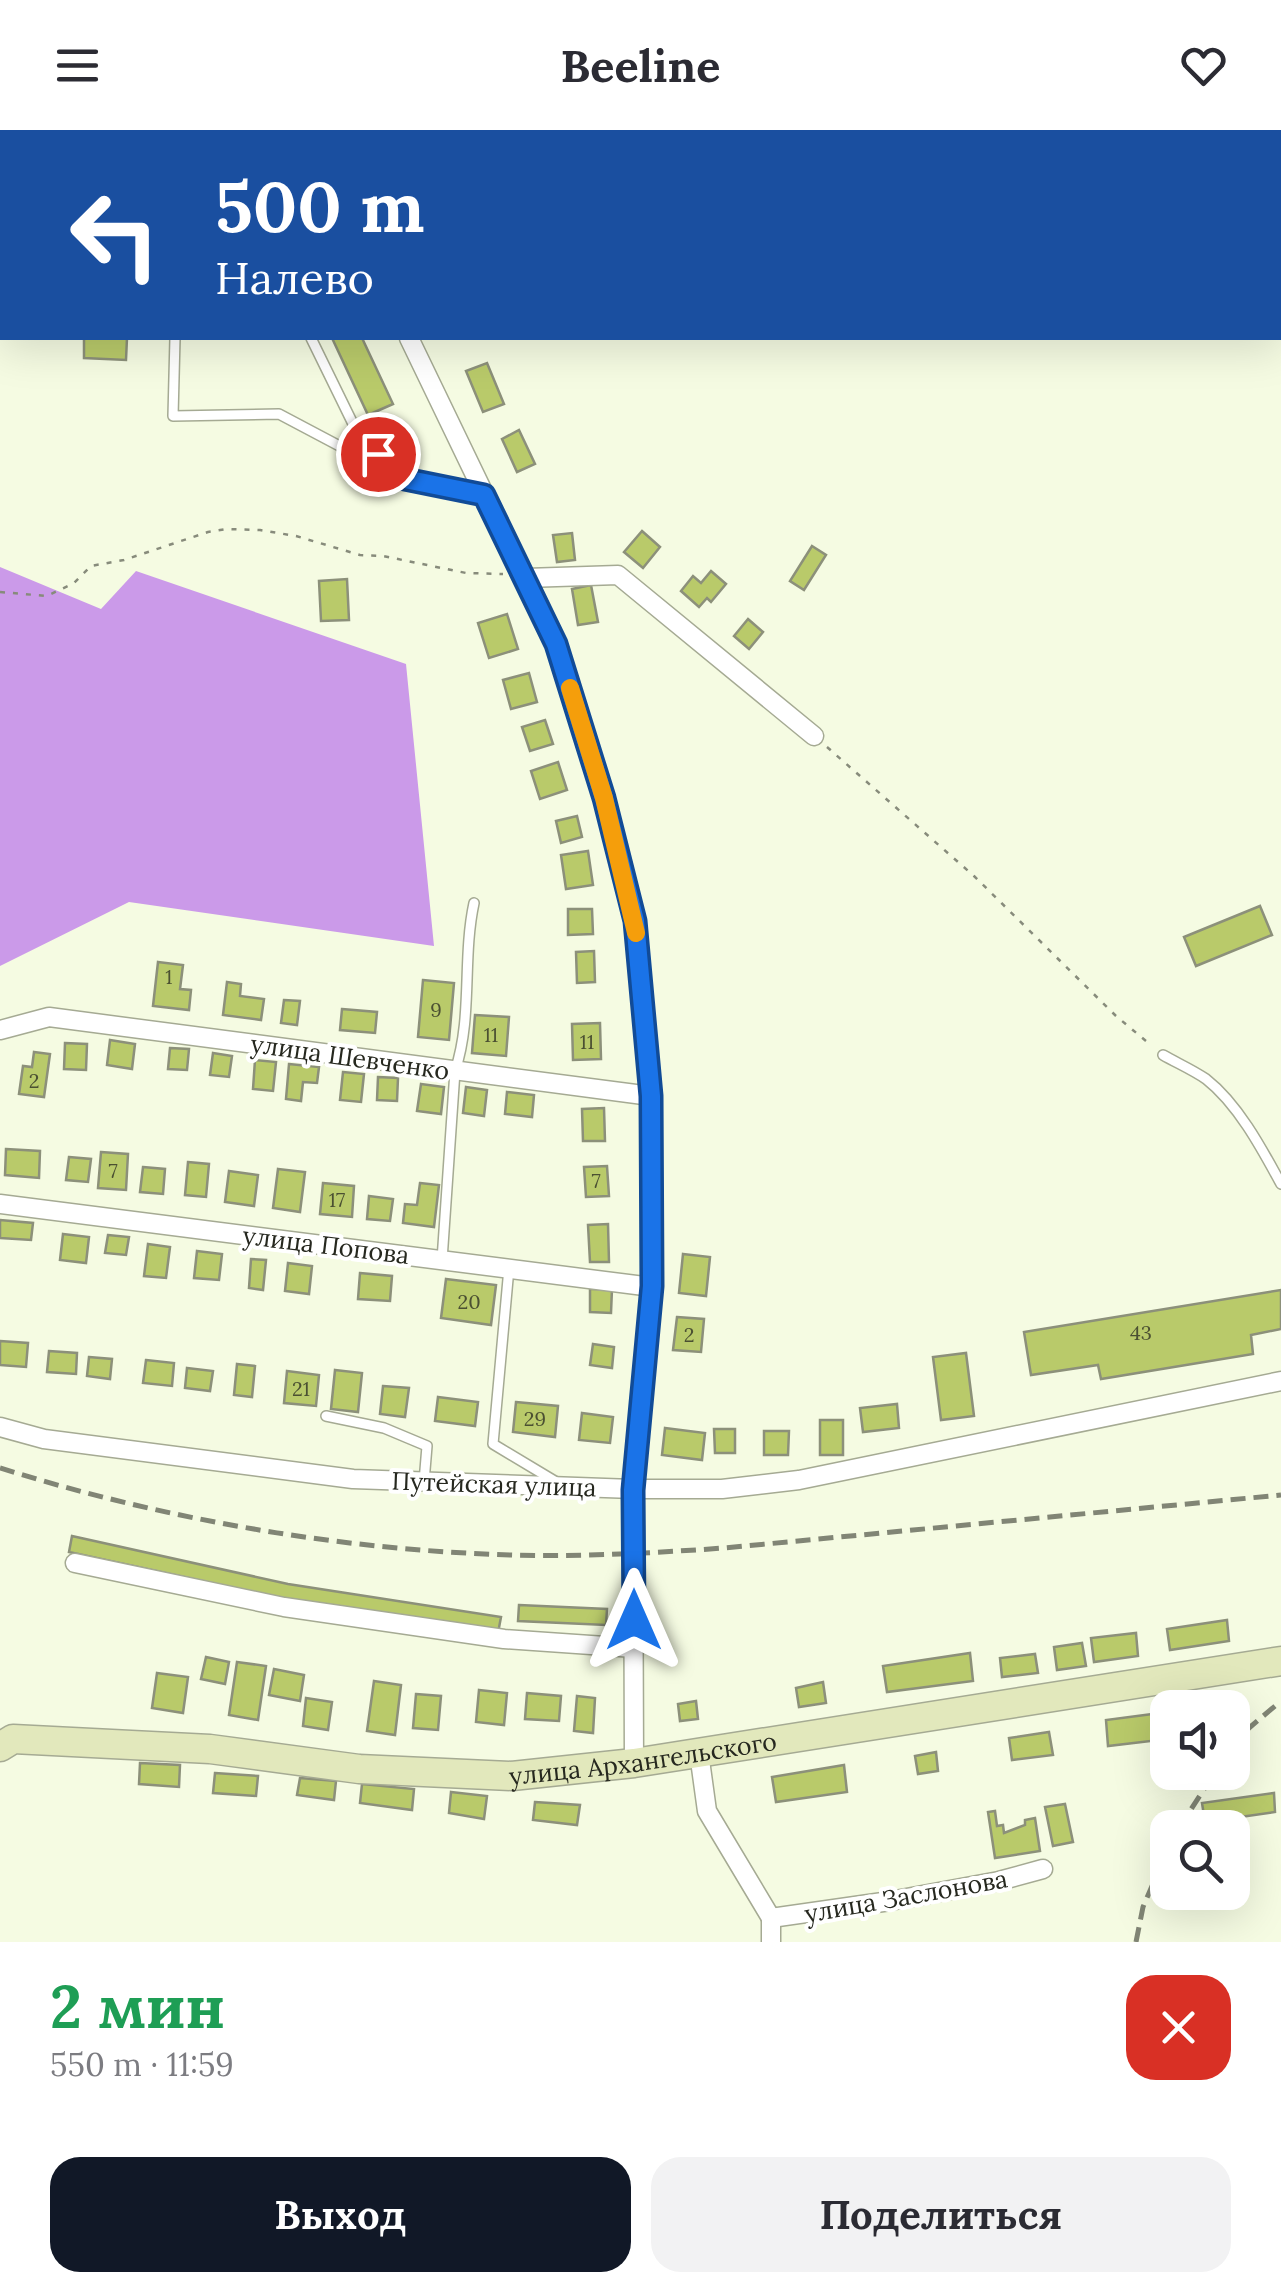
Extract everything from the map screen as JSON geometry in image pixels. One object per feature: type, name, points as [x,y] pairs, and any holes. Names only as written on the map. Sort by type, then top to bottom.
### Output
[{"type":"street","points":[[410,340],[526,578],[561,661],[604,798],[635,921],[651,1096],[652,1286],[633,1490],[634,1763]]},
{"type":"street","points":[[526,578],[618,575],[814,736]]},
{"type":"street","name":"улица Шевченко","points":[[0,1030],[49,1017],[651,1096]]},
{"type":"street","name":"улица Попова","points":[[0,1204],[652,1286]]},
{"type":"street","name":"Путейская улица","points":[[0,1427],[44,1439],[353,1480],[633,1490],[722,1489],[799,1480],[1281,1381]]},
{"type":"street","points":[[75,1563],[284,1607],[504,1639],[634,1648]]},
{"type":"street","name":"улица Архангельского","points":[[0,1747],[13,1739],[210,1749],[360,1769],[512,1776],[634,1763],[1281,1661]]},
{"type":"street","name":"улица Заслонова","points":[[699,1753],[707,1811],[771,1918],[1000,1881],[1043,1869]]},
{"type":"street","points":[[771,1918],[771,1942]]},
{"type":"lane","points":[[175,340],[173,416],[279,414],[400,478],[484,495]]},
{"type":"lane","points":[[312,340],[356,430],[400,478]]},
{"type":"lane","points":[[442,1260],[456,1070],[465,1042],[468,931],[474,903]]},
{"type":"lane","points":[[1163,1055],[1206,1079],[1262,1149],[1281,1184]]},
{"type":"lane","points":[[510,1268],[493,1444],[564,1487]]},
{"type":"lane","points":[[326,1416],[384,1428],[427,1446],[424,1482]]},
{"type":"path","points":[[0,592],[47,596],[74,582],[91,566],[226,529],[296,536],[360,555],[383,556],[466,574],[486,572],[526,578]]},
{"type":"path","points":[[814,736],[974,876],[1116,1016],[1163,1055]]},
{"type":"shaded area","points":[[0,567],[101,609],[136,571],[406,664],[434,946],[129,902],[0,966]]},
{"type":"building","points":[[84,340],[127,340],[126,360],[84,358]]},
{"type":"building","points":[[333,340],[363,340],[393,404],[368,415]]},
{"type":"building","points":[[487,363],[504,404],[483,412],[466,371]]},
{"type":"building","points":[[519,430],[535,464],[517,472],[502,439]]},
{"type":"building","points":[[642,531],[660,547],[643,568],[624,552]]},
{"type":"building","points":[[572,533],[575,560],[557,562],[553,535]]},
{"type":"building","points":[[812,546],[826,555],[804,590],[790,581]]},
{"type":"building","points":[[711,571],[726,584],[711,602],[707,598],[699,607],[681,591],[693,576],[701,583]]},
{"type":"building","points":[[347,579],[349,620],[321,621],[319,581]]},
{"type":"building","points":[[591,585],[598,622],[578,625],[572,589]]},
{"type":"building","points":[[507,614],[518,649],[489,658],[478,623]]},
{"type":"building","points":[[748,619],[763,632],[749,649],[734,636]]},
{"type":"building","points":[[529,673],[537,702],[511,709],[503,680]]},
{"type":"building","points":[[545,720],[553,744],[530,751],[522,727]]},
{"type":"building","points":[[558,762],[567,790],[540,799],[531,771]]},
{"type":"building","points":[[577,816],[582,837],[561,843],[556,821]]},
{"type":"building","points":[[588,851],[593,885],[566,889],[561,855]]},
{"type":"building","points":[[1260,906],[1272,935],[1196,966],[1184,937]]},
{"type":"building","points":[[568,909],[592,909],[593,934],[568,935]]},
{"type":"building","points":[[594,951],[595,982],[577,983],[576,952]]},
{"type":"building","points":[[158,962],[183,965],[180,989],[191,990],[189,1010],[153,1006]]},
{"type":"building","points":[[423,980],[454,983],[449,1040],[418,1037]]},
{"type":"building","points":[[227,982],[241,984],[240,996],[264,999],[261,1020],[223,1015]]},
{"type":"building","points":[[284,1000],[300,1001],[297,1025],[281,1023]]},
{"type":"building","points":[[342,1009],[377,1012],[375,1033],[340,1030]]},
{"type":"building","points":[[475,1015],[509,1017],[506,1056],[472,1053]]},
{"type":"building","points":[[600,1023],[601,1059],[573,1060],[572,1024]]},
{"type":"building","points":[[110,1040],[135,1044],[132,1069],[107,1065]]},
{"type":"building","points":[[65,1043],[87,1044],[86,1070],[64,1069]]},
{"type":"building","points":[[170,1048],[189,1049],[187,1070],[168,1069]]},
{"type":"building","points":[[34,1052],[50,1054],[44,1097],[19,1094],[23,1066],[32,1067]]},
{"type":"building","points":[[213,1053],[232,1056],[229,1077],[210,1075]]},
{"type":"building","points":[[255,1060],[276,1062],[273,1091],[253,1089]]},
{"type":"building","points":[[289,1064],[319,1067],[317,1083],[303,1082],[301,1101],[286,1099]]},
{"type":"building","points":[[343,1072],[364,1074],[361,1102],[340,1100]]},
{"type":"building","points":[[378,1077],[398,1078],[397,1101],[377,1100]]},
{"type":"building","points":[[421,1084],[444,1087],[441,1114],[417,1111]]},
{"type":"building","points":[[466,1087],[487,1090],[484,1116],[463,1113]]},
{"type":"building","points":[[507,1092],[534,1095],[532,1117],[505,1114]]},
{"type":"building","points":[[604,1108],[605,1141],[583,1141],[582,1109]]},
{"type":"building","points":[[6,1149],[40,1151],[39,1178],[5,1175]]},
{"type":"building","points":[[101,1152],[128,1154],[126,1190],[98,1188]]},
{"type":"building","points":[[69,1157],[91,1159],[88,1182],[66,1180]]},
{"type":"building","points":[[188,1162],[209,1164],[206,1197],[185,1195]]},
{"type":"building","points":[[607,1166],[609,1196],[586,1197],[584,1167]]},
{"type":"building","points":[[143,1167],[165,1169],[163,1194],[140,1192]]},
{"type":"building","points":[[278,1169],[305,1172],[300,1212],[273,1208]]},
{"type":"building","points":[[229,1171],[258,1175],[254,1206],[225,1202]]},
{"type":"building","points":[[323,1183],[354,1186],[352,1217],[320,1214]]},
{"type":"building","points":[[420,1183],[439,1185],[434,1227],[403,1223],[405,1204],[417,1205]]},
{"type":"building","points":[[369,1196],[393,1199],[390,1221],[367,1219]]},
{"type":"building","points":[[0,1220],[33,1223],[31,1240],[0,1238]]},
{"type":"building","points":[[608,1224],[609,1262],[590,1262],[588,1225]]},
{"type":"building","points":[[63,1234],[89,1237],[86,1263],[60,1260]]},
{"type":"building","points":[[108,1235],[129,1237],[126,1255],[105,1253]]},
{"type":"building","points":[[148,1244],[170,1247],[166,1278],[144,1276]]},
{"type":"building","points":[[197,1251],[222,1254],[219,1280],[194,1278]]},
{"type":"building","points":[[683,1254],[710,1257],[706,1296],[679,1293]]},
{"type":"building","points":[[251,1259],[266,1260],[263,1290],[249,1288]]},
{"type":"building","points":[[288,1263],[312,1266],[309,1294],[285,1291]]},
{"type":"building","points":[[360,1273],[392,1276],[390,1301],[358,1299]]},
{"type":"building","points":[[446,1279],[496,1285],[491,1325],[441,1318]]},
{"type":"building","points":[[590,1289],[612,1289],[611,1313],[590,1312]]},
{"type":"building","points":[[1281,1290],[1281,1329],[1251,1335],[1253,1354],[1101,1379],[1098,1365],[1031,1375],[1024,1332]]},
{"type":"building","points":[[677,1317],[704,1319],[701,1352],[673,1350]]},
{"type":"building","points":[[0,1341],[28,1343],[26,1367],[0,1365]]},
{"type":"building","points":[[593,1344],[614,1347],[612,1368],[590,1365]]},
{"type":"building","points":[[49,1351],[77,1353],[76,1374],[47,1372]]},
{"type":"building","points":[[966,1353],[974,1416],[941,1420],[933,1357]]},
{"type":"building","points":[[89,1357],[112,1359],[110,1379],[87,1376]]},
{"type":"building","points":[[146,1360],[174,1363],[172,1386],[143,1383]]},
{"type":"building","points":[[237,1364],[255,1366],[252,1397],[234,1395]]},
{"type":"building","points":[[187,1368],[213,1371],[210,1391],[185,1388]]},
{"type":"building","points":[[335,1370],[362,1373],[358,1412],[331,1409]]},
{"type":"building","points":[[287,1371],[319,1375],[316,1406],[284,1403]]},
{"type":"building","points":[[383,1386],[409,1388],[405,1417],[380,1414]]},
{"type":"building","points":[[438,1397],[478,1402],[475,1426],[435,1421]]},
{"type":"building","points":[[516,1402],[558,1406],[555,1437],[513,1432]]},
{"type":"building","points":[[897,1404],[899,1428],[863,1432],[860,1408]]},
{"type":"building","points":[[582,1413],[613,1417],[610,1443],[579,1440]]},
{"type":"building","points":[[820,1420],[843,1420],[843,1455],[820,1455]]},
{"type":"building","points":[[665,1428],[705,1433],[702,1460],[662,1455]]},
{"type":"building","points":[[714,1429],[735,1429],[735,1453],[715,1453]]},
{"type":"building","points":[[764,1431],[789,1431],[788,1455],[764,1455]]},
{"type":"building","points":[[72,1536],[288,1584],[501,1617],[498,1633],[284,1599],[69,1552]]},
{"type":"building","points":[[519,1605],[607,1609],[606,1625],[518,1621]]},
{"type":"building","points":[[1227,1620],[1229,1641],[1170,1650],[1167,1629]]},
{"type":"building","points":[[1136,1633],[1138,1656],[1094,1662],[1091,1638]]},
{"type":"building","points":[[1082,1643],[1086,1666],[1057,1670],[1054,1647]]},
{"type":"building","points":[[970,1653],[973,1681],[887,1692],[883,1666]]},
{"type":"building","points":[[1035,1654],[1038,1673],[1002,1677],[1000,1658]]},
{"type":"building","points":[[206,1657],[229,1662],[225,1684],[201,1679]]},
{"type":"building","points":[[237,1662],[266,1666],[258,1720],[229,1715]]},
{"type":"building","points":[[274,1669],[304,1675],[300,1701],[269,1695]]},
{"type":"building","points":[[157,1673],[188,1677],[183,1713],[152,1708]]},
{"type":"building","points":[[374,1681],[401,1685],[395,1735],[367,1731]]},
{"type":"building","points":[[823,1682],[826,1703],[799,1707],[796,1688]]},
{"type":"building","points":[[479,1690],[507,1693],[504,1725],[476,1722]]},
{"type":"building","points":[[527,1693],[561,1696],[559,1721],[525,1719]]},
{"type":"building","points":[[416,1694],[441,1696],[438,1730],[413,1728]]},
{"type":"building","points":[[577,1696],[595,1698],[593,1733],[574,1731]]},
{"type":"building","points":[[306,1698],[332,1702],[328,1730],[303,1726]]},
{"type":"building","points":[[696,1701],[698,1719],[680,1721],[678,1704]]},
{"type":"building","points":[[1150,1714],[1150,1741],[1108,1746],[1106,1720]]},
{"type":"building","points":[[1049,1732],[1053,1755],[1012,1760],[1009,1738]]},
{"type":"building","points":[[936,1752],[938,1771],[918,1774],[915,1756]]},
{"type":"building","points":[[140,1763],[180,1765],[179,1787],[139,1784]]},
{"type":"building","points":[[844,1765],[847,1792],[776,1802],[772,1777]]},
{"type":"building","points":[[215,1773],[258,1776],[256,1796],[213,1793]]},
{"type":"building","points":[[300,1778],[336,1781],[334,1800],[297,1795]]},
{"type":"building","points":[[362,1784],[414,1789],[412,1810],[360,1803]]},
{"type":"building","points":[[451,1792],[487,1796],[484,1819],[449,1813]]},
{"type":"building","points":[[1274,1793],[1275,1812],[1250,1816],[1250,1810],[1203,1810],[1202,1803]]},
{"type":"building","points":[[535,1802],[580,1805],[577,1825],[533,1820]]},
{"type":"building","points":[[1065,1804],[1073,1842],[1053,1846],[1045,1807]]},
{"type":"building","points":[[995,1811],[997,1826],[1003,1825],[1004,1833],[1035,1818],[1040,1851],[995,1858],[988,1812]]},
{"type":"railway","points":[[0,1468],[124,1502],[252,1529],[382,1546],[511,1555],[724,1548],[1281,1495]]},
{"type":"railway","points":[[1250,1727],[1281,1701]]},
{"type":"railway","points":[[1191,1810],[1203,1790]]},
{"type":"railway","points":[[1136,1942],[1150,1891]]},
{"type":"slow traffic","points":[[570,688],[604,798],[636,933]]},
{"type":"route","points":[[378,454],[400,478],[484,495],[556,644],[604,798],[635,921],[651,1096],[652,1286],[633,1490],[634,1620]]}]
